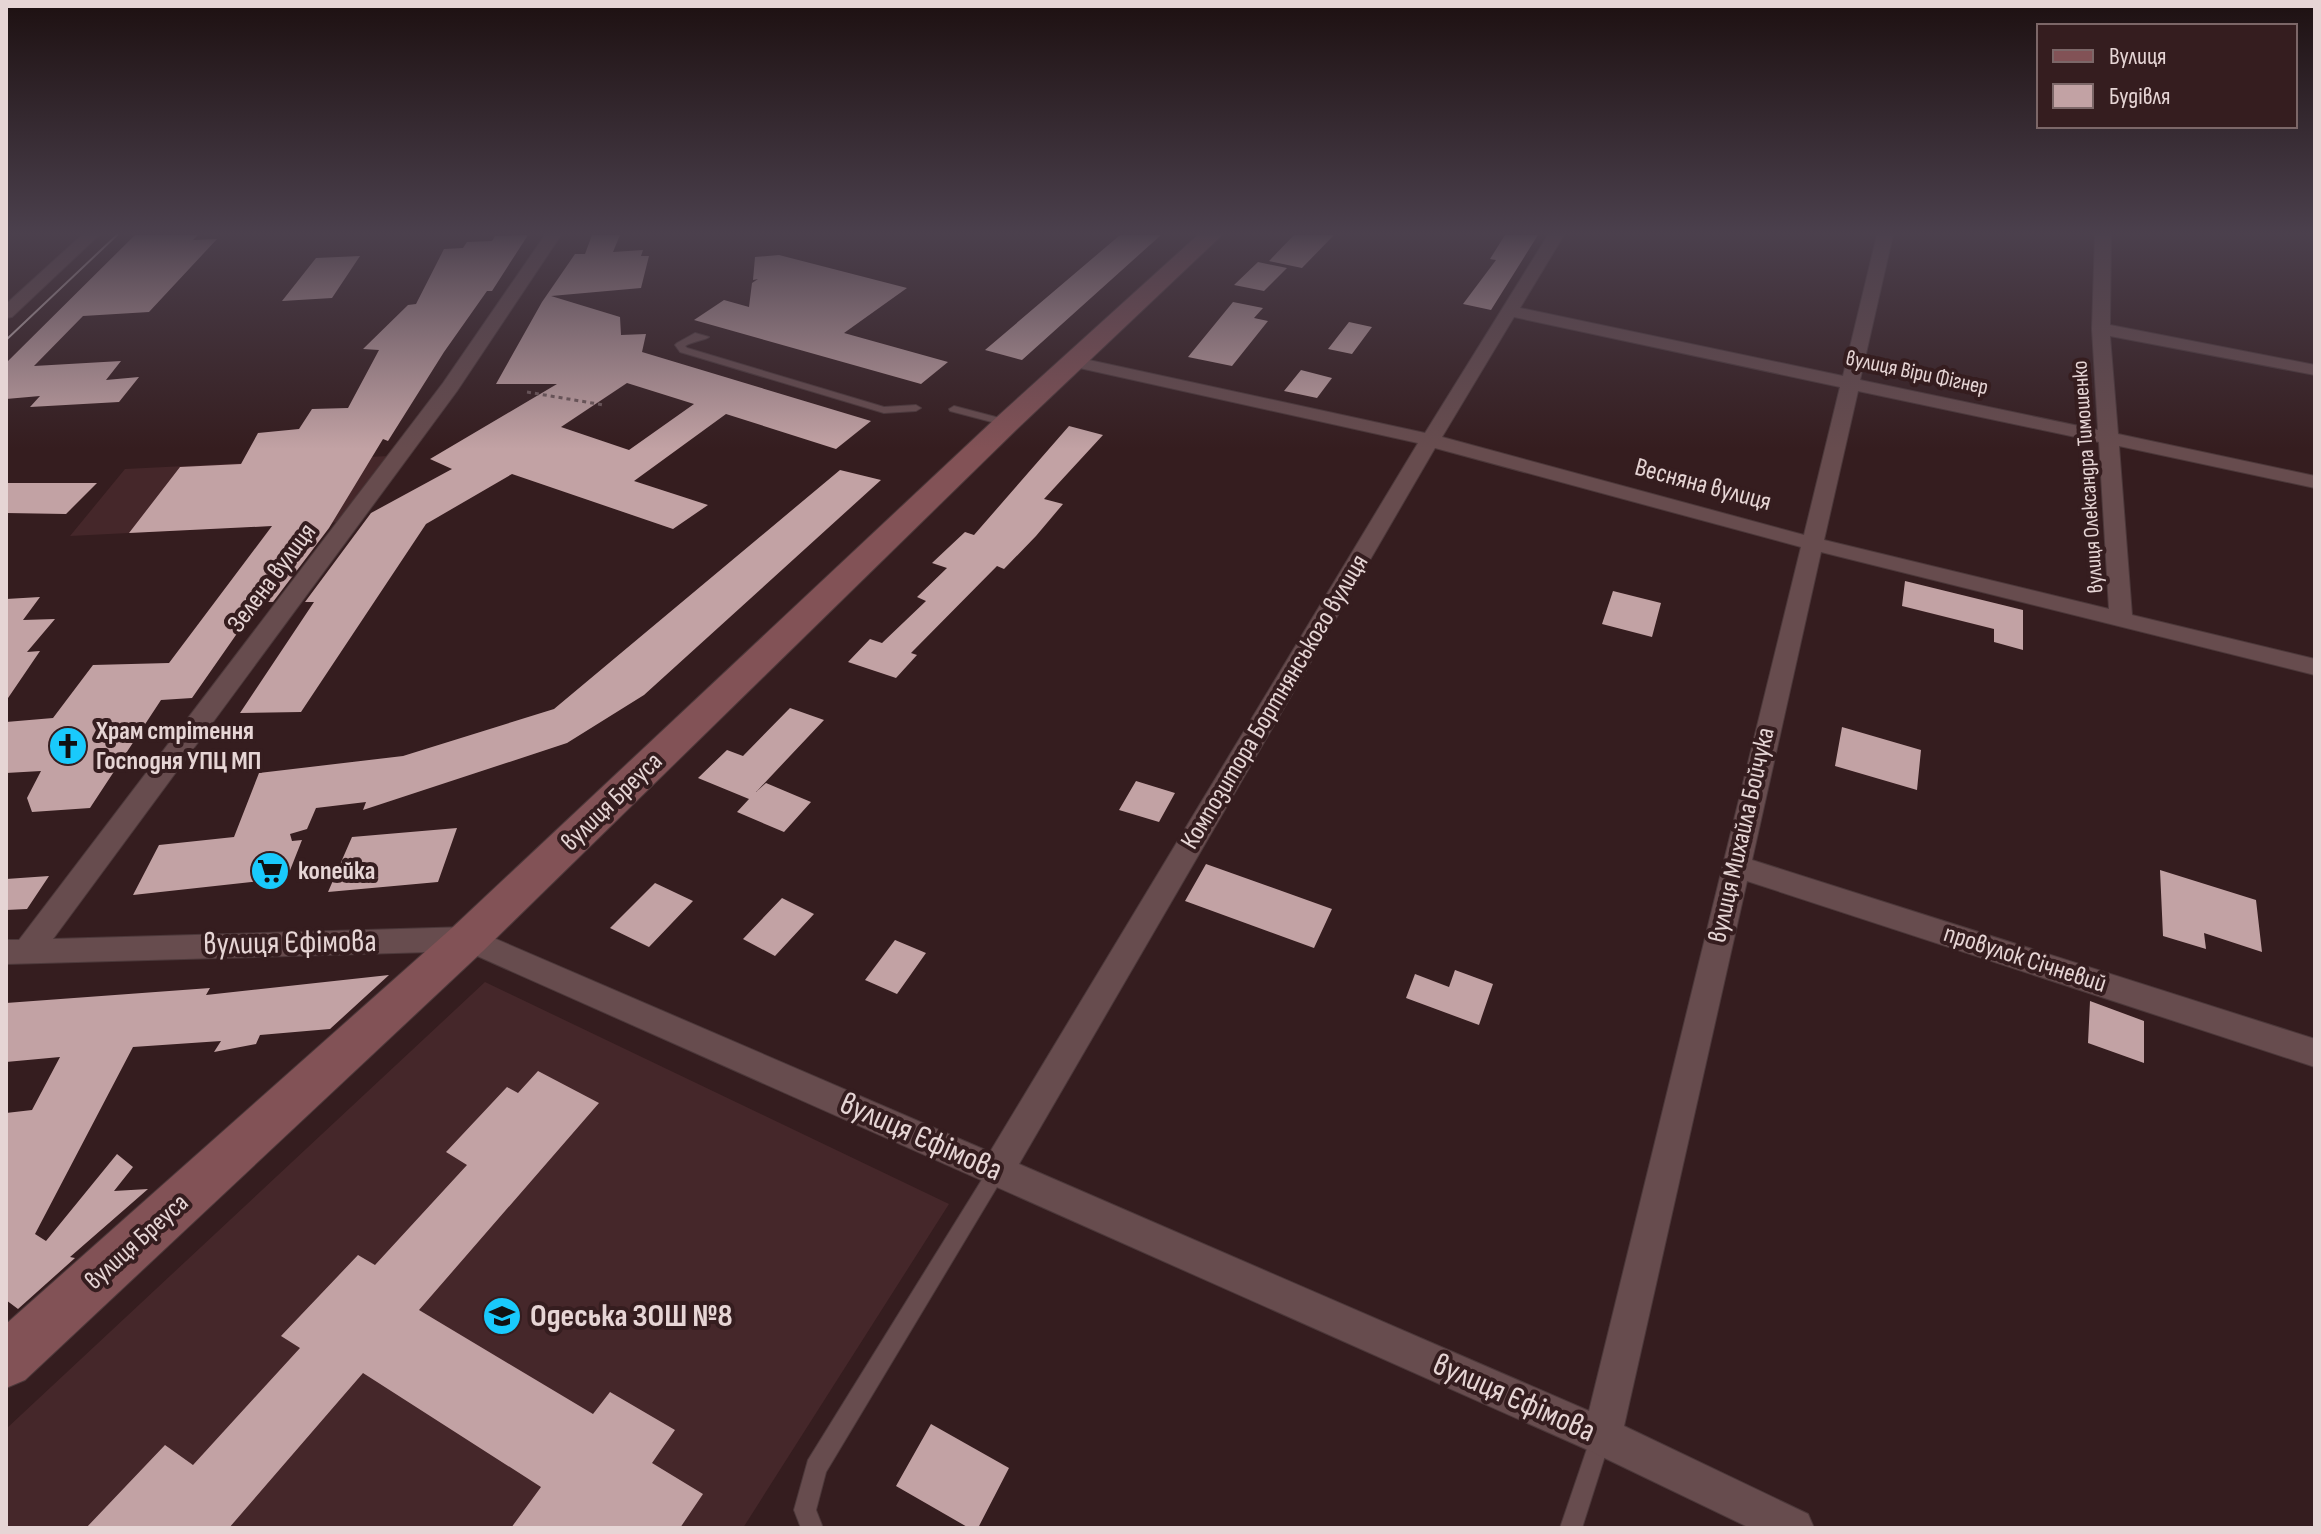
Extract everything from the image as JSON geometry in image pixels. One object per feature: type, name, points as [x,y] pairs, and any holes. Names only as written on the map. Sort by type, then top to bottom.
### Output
[{"type":"street","name":"Зелена вулиця","points":[[17,951],[450,387],[504,307]]},
{"type":"street","name":"вулиця Бреуса","points":[[6,1361],[468,939],[1007,423],[1134,307]]},
{"type":"street","name":"Композитора Бортнянського вулиця","points":[[997,1171],[1512,307]]},
{"type":"street","name":"вулиця Михайла Бойчука","points":[[1602,1436],[1868,307]]},
{"type":"street","name":"вулиця Олександра Тимошенко","points":[[2101,307],[2121,621]]},
{"type":"street","name":"вулиця Віри Фігнер","points":[[1509,311],[2315,482]]},
{"type":"street","points":[[2101,329],[2315,370]]},
{"type":"street","name":"Весняна вулиця","points":[[1075,362],[1430,440],[1810,543],[2315,667]]},
{"type":"street","name":"провулок Січневий","points":[[1735,866],[2315,1053]]},
{"type":"street","name":"вулиця Єфімова","points":[[17,951],[468,939],[1602,1436],[1794,1528]]},
{"type":"lane","points":[[704,337],[695,336],[680,345],[683,350],[884,410],[916,408]]},
{"type":"lane","points":[[954,409],[1007,423]]},
{"type":"lane","points":[[812,1528],[805,1510],[816,1468],[997,1171]]},
{"type":"lane","points":[[1571,1528],[1602,1436]]},
{"type":"path","points":[[527,392],[604,405]]},
{"type":"shaded area","points":[[389,456],[342,522],[70,536],[125,469]]},
{"type":"shaded area","name":"Одеська ЗОШ №8","points":[[485,982],[949,1204],[743,1528],[6,1528],[6,1429]]},
{"type":"building","points":[[63,307],[154,307],[149,312],[83,316],[34,366],[121,361],[106,380],[139,377],[119,402],[30,407],[40,396],[6,399],[6,363]]},
{"type":"building","points":[[406,307],[476,307],[388,441],[383,439],[329,528],[273,602],[259,602],[192,698],[161,700],[90,808],[32,812],[27,798],[41,771],[6,773],[6,722],[53,718],[93,665],[169,663],[272,526],[129,533],[180,467],[241,464],[258,433],[299,429],[312,409],[348,408],[379,350],[363,349]]},
{"type":"building","points":[[539,307],[586,307],[620,317],[621,335],[646,334],[642,352],[871,421],[836,449],[726,414],[634,481],[708,505],[673,529],[512,474],[426,524],[301,712],[240,713],[314,602],[305,602],[371,513],[452,469],[430,459],[557,384],[496,384]],"holes":[[[627,383],[694,404],[629,450],[561,427]]]},
{"type":"building","points":[[714,307],[881,307],[844,333],[948,362],[921,384],[694,320]]},
{"type":"building","points":[[1036,307],[1081,307],[1022,360],[985,350]]},
{"type":"building","points":[[1229,307],[1263,308],[1254,318],[1268,321],[1232,366],[1188,357]]},
{"type":"building","points":[[1349,322],[1372,327],[1352,354],[1328,349]]},
{"type":"building","points":[[1301,370],[1332,378],[1317,398],[1284,391]]},
{"type":"building","points":[[1069,426],[1103,435],[1044,499],[1063,504],[1036,536],[1004,569],[997,566],[911,653],[917,655],[896,678],[848,662],[870,639],[882,643],[926,601],[917,597],[947,568],[932,563],[965,532],[974,535]]},
{"type":"building","points":[[840,470],[881,480],[644,695],[567,743],[363,810],[366,802],[316,808],[307,829],[290,834],[292,841],[302,840],[287,878],[133,895],[159,845],[234,837],[259,773],[403,756],[554,709]]},
{"type":"building","points":[[6,483],[97,483],[66,514],[6,513]]},
{"type":"building","points":[[1905,581],[2023,610],[2023,650],[1994,642],[1994,629],[1902,606]]},
{"type":"building","points":[[1613,591],[1661,603],[1652,637],[1602,624]]},
{"type":"building","points":[[40,597],[23,620],[55,619],[27,652],[40,651],[6,701],[6,599]]},
{"type":"building","points":[[790,708],[824,720],[756,792],[766,783],[811,802],[784,832],[737,812],[749,799],[698,778],[727,750],[743,756]]},
{"type":"building","points":[[1842,727],[1921,750],[1917,790],[1835,766]]},
{"type":"building","points":[[1136,781],[1175,793],[1159,822],[1119,810]]},
{"type":"building","points":[[457,828],[438,882],[328,892],[352,837]]},
{"type":"building","points":[[1206,864],[1332,909],[1314,948],[1185,901]]},
{"type":"building","points":[[2160,870],[2256,900],[2262,952],[2204,933],[2206,949],[2163,936]]},
{"type":"building","points":[[49,876],[27,909],[6,910],[6,879]]},
{"type":"building","points":[[655,883],[693,901],[649,947],[610,928]]},
{"type":"building","points":[[782,898],[814,914],[775,956],[743,939]]},
{"type":"building","points":[[895,940],[926,953],[897,994],[865,980]]},
{"type":"building","points":[[1455,970],[1493,984],[1479,1025],[1406,998],[1415,974],[1449,987]]},
{"type":"building","points":[[389,975],[330,1029],[260,1035],[256,1044],[214,1052],[221,1041],[133,1047],[35,1234],[46,1241],[117,1154],[133,1167],[114,1191],[148,1189],[70,1257],[75,1258],[18,1309],[6,1300],[6,1113],[32,1110],[60,1057],[6,1062],[6,1003],[210,988],[206,995]]},
{"type":"building","points":[[2090,1001],[2144,1021],[2144,1063],[2088,1043]]},
{"type":"building","points":[[538,1071],[599,1103],[419,1310],[593,1414],[610,1392],[675,1430],[652,1463],[703,1494],[680,1528],[511,1528],[541,1487],[363,1373],[229,1528],[86,1528],[165,1445],[193,1465],[300,1348],[281,1336],[358,1255],[375,1265],[467,1165],[446,1152],[507,1087],[518,1093]]},
{"type":"building","points":[[931,1424],[1009,1468],[978,1528],[969,1528],[896,1486]]},
{"type":"tram line","points":[[6,340],[41,307]]},
{"type":"place","name":"Храм стрітення Господня УПЦ МП","points":[[68,746]]},
{"type":"place","name":"копейка","points":[[270,871]]},
{"type":"place","name":"Одеська ЗОШ №8","points":[[502,1316]]}]
